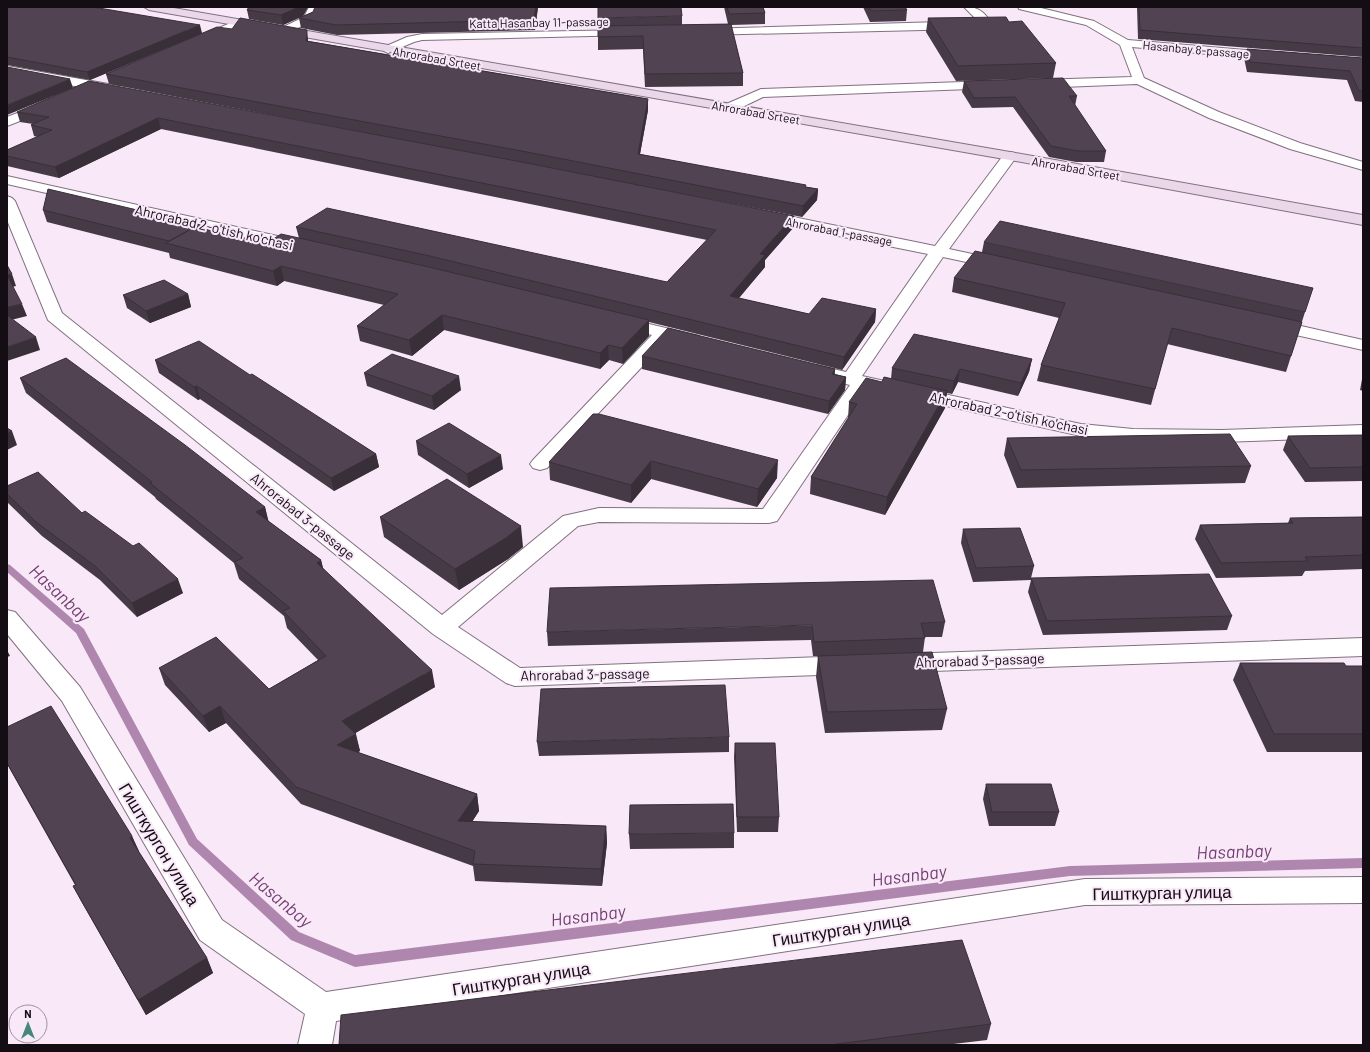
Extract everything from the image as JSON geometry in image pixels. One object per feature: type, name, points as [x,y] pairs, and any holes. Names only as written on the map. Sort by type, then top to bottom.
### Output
[{"type":"street","name":"Ahrorabad Srteet","points":[[149,7],[1010,156],[1363,220]]},
{"type":"street","points":[[285,30],[309,18],[314,7]]},
{"type":"street","points":[[691,32],[967,26],[980,24],[982,18],[969,7]]},
{"type":"street","points":[[1023,7],[1090,23],[1125,43],[1139,80]]},
{"type":"street","points":[[189,45],[240,22]]},
{"type":"street","name":"Katta Hasanbay 11-passage","points":[[388,49],[411,39],[422,37],[643,33]]},
{"type":"street","name":"Hasanbay 8-passage","points":[[1125,43],[1284,56]]},
{"type":"street","points":[[7,70],[126,92]]},
{"type":"street","points":[[73,95],[117,76]]},
{"type":"street","points":[[1028,84],[1139,80],[1214,115],[1295,146],[1363,166]]},
{"type":"street","points":[[729,108],[761,93],[1005,85]]},
{"type":"street","points":[[7,122],[58,101]]},
{"type":"street","points":[[442,628],[571,521],[599,515],[769,516],[939,251],[1010,156]]},
{"type":"street","name":"Ahrorabad 2-o'tish ko'chasi","points":[[7,180],[315,250]]},
{"type":"street","name":"Ahrorabad 3-passage","points":[[7,201],[54,316],[442,628],[516,677],[1363,646]]},
{"type":"street","name":"Ahrorabad 1-passage","points":[[753,214],[1016,268]]},
{"type":"street","points":[[604,318],[711,344]]},
{"type":"street","points":[[1255,321],[1363,345]]},
{"type":"street","points":[[540,464],[664,333]]},
{"type":"street","name":"Ahrorabad 2-o'tish ko'chasi","points":[[804,368],[856,381],[1081,430],[1126,434],[1222,436],[1363,431]]},
{"type":"street","name":"Гишткургон улица","points":[[7,618],[71,694],[211,930],[322,1008]]},
{"type":"street","name":"Гишткурган улица","points":[[322,1008],[1085,892],[1363,890]]},
{"type":"street","points":[[314,1045],[322,1008]]},
{"type":"building","points":[[7,7],[93,7],[200,25],[87,72],[7,57]]},
{"type":"building","points":[[249,7],[299,7],[281,15],[247,10]]},
{"type":"building","points":[[315,7],[536,7],[534,20],[336,25],[299,18],[313,12]]},
{"type":"building","points":[[598,7],[681,7],[682,16],[598,18]]},
{"type":"building","points":[[727,7],[763,7],[765,13],[729,14]]},
{"type":"building","points":[[869,7],[905,7],[907,10],[871,11]]},
{"type":"building","points":[[1139,7],[1363,7],[1363,48],[1140,30]]},
{"type":"building","points":[[1006,17],[1009,22],[1022,21],[1056,63],[958,66],[928,18]]},
{"type":"building","points":[[240,18],[307,30],[306,41],[648,99],[638,154],[806,185],[805,187],[818,189],[803,206],[527,152],[106,74],[217,27],[232,29]]},
{"type":"building","points":[[731,24],[743,73],[645,74],[643,36],[598,37],[598,26]]},
{"type":"building","points":[[1247,49],[1363,58],[1363,91],[1359,91],[1350,71],[1250,62]]},
{"type":"building","points":[[7,67],[70,79],[7,105]]},
{"type":"building","points":[[1063,78],[1077,96],[1069,96],[1106,151],[1078,151],[1051,146],[1015,97],[974,98],[964,81]]},
{"type":"building","points":[[89,81],[527,163],[794,216],[760,254],[765,255],[730,296],[809,314],[822,298],[876,309],[844,357],[430,256],[296,227],[327,208],[667,282],[716,230],[158,118],[55,167],[7,156],[7,150],[52,130],[31,125],[49,117],[17,112]]},
{"type":"building","points":[[48,189],[201,225],[169,241],[43,210]]},
{"type":"building","points":[[1000,221],[1313,288],[1305,312],[984,242]]},
{"type":"building","points":[[195,227],[267,243],[281,234],[429,267],[649,320],[622,348],[608,345],[600,353],[442,315],[409,340],[357,326],[398,294],[281,266],[273,271],[166,243]]},
{"type":"building","points":[[975,251],[1302,322],[1291,356],[1172,328],[1155,389],[1041,365],[1065,303],[954,278]]},
{"type":"building","points":[[7,265],[12,274],[7,275]]},
{"type":"building","points":[[7,275],[22,304],[7,307]]},
{"type":"building","points":[[164,280],[188,294],[146,311],[123,295]]},
{"type":"building","points":[[7,315],[36,337],[7,347]]},
{"type":"building","points":[[668,328],[835,369],[832,374],[846,377],[829,401],[642,356]]},
{"type":"building","points":[[914,334],[1032,359],[1021,383],[960,369],[954,381],[892,368]]},
{"type":"building","points":[[199,341],[250,375],[252,374],[376,454],[331,478],[197,386],[194,387],[155,360]]},
{"type":"building","points":[[392,354],[459,376],[432,396],[364,373]]},
{"type":"building","points":[[66,358],[185,445],[265,507],[256,512],[321,560],[317,563],[432,670],[342,721],[356,734],[337,745],[477,794],[458,821],[606,826],[601,869],[473,864],[475,851],[296,787],[220,706],[203,716],[159,668],[216,637],[269,689],[326,656],[283,611],[290,608],[234,562],[243,558],[150,483],[152,482],[20,378]]},
{"type":"building","points":[[884,377],[947,391],[887,497],[811,477],[857,404],[849,402],[866,378],[882,382]]},
{"type":"building","points":[[593,414],[599,414],[778,460],[758,489],[651,461],[631,485],[549,462]]},
{"type":"building","points":[[449,423],[501,455],[467,474],[416,441]]},
{"type":"building","points":[[7,428],[12,431],[7,433]]},
{"type":"building","points":[[1230,434],[1251,466],[1021,470],[1007,438]]},
{"type":"building","points":[[1363,435],[1363,467],[1310,468],[1288,436]]},
{"type":"building","points":[[38,472],[82,513],[85,511],[133,546],[139,543],[178,579],[132,603],[95,566],[36,522],[7,494],[7,486]]},
{"type":"building","points":[[447,479],[521,526],[506,538],[455,569],[380,517]]},
{"type":"building","points":[[1363,517],[1363,555],[1305,557],[1308,561],[1221,563],[1200,525],[1293,523],[1290,518]]},
{"type":"building","points":[[1020,528],[1034,566],[976,568],[963,529]]},
{"type":"building","points":[[1209,574],[1232,616],[1047,621],[1031,578]]},
{"type":"building","points":[[933,580],[945,622],[921,623],[925,638],[814,642],[812,625],[547,632],[550,588]]},
{"type":"building","points":[[932,652],[947,709],[827,712],[818,656]]},
{"type":"building","points":[[1240,663],[1344,663],[1346,666],[1363,666],[1363,734],[1274,734]]},
{"type":"building","points":[[725,685],[729,737],[537,742],[541,689]]},
{"type":"building","points":[[51,706],[132,836],[130,838],[207,958],[138,1000],[73,886],[76,885],[7,763],[7,727]]},
{"type":"building","points":[[735,743],[775,743],[779,817],[737,817]]},
{"type":"building","points":[[986,784],[1051,784],[1059,812],[992,812]]},
{"type":"building","points":[[733,804],[734,833],[629,834],[630,805]]},
{"type":"building","points":[[962,940],[991,1024],[830,1045],[339,1045],[341,1015]]},
{"type":"waterway","name":"Hasanbay","points":[[7,567],[80,631],[193,842],[295,936],[355,961],[1070,871],[1363,863]]}]
